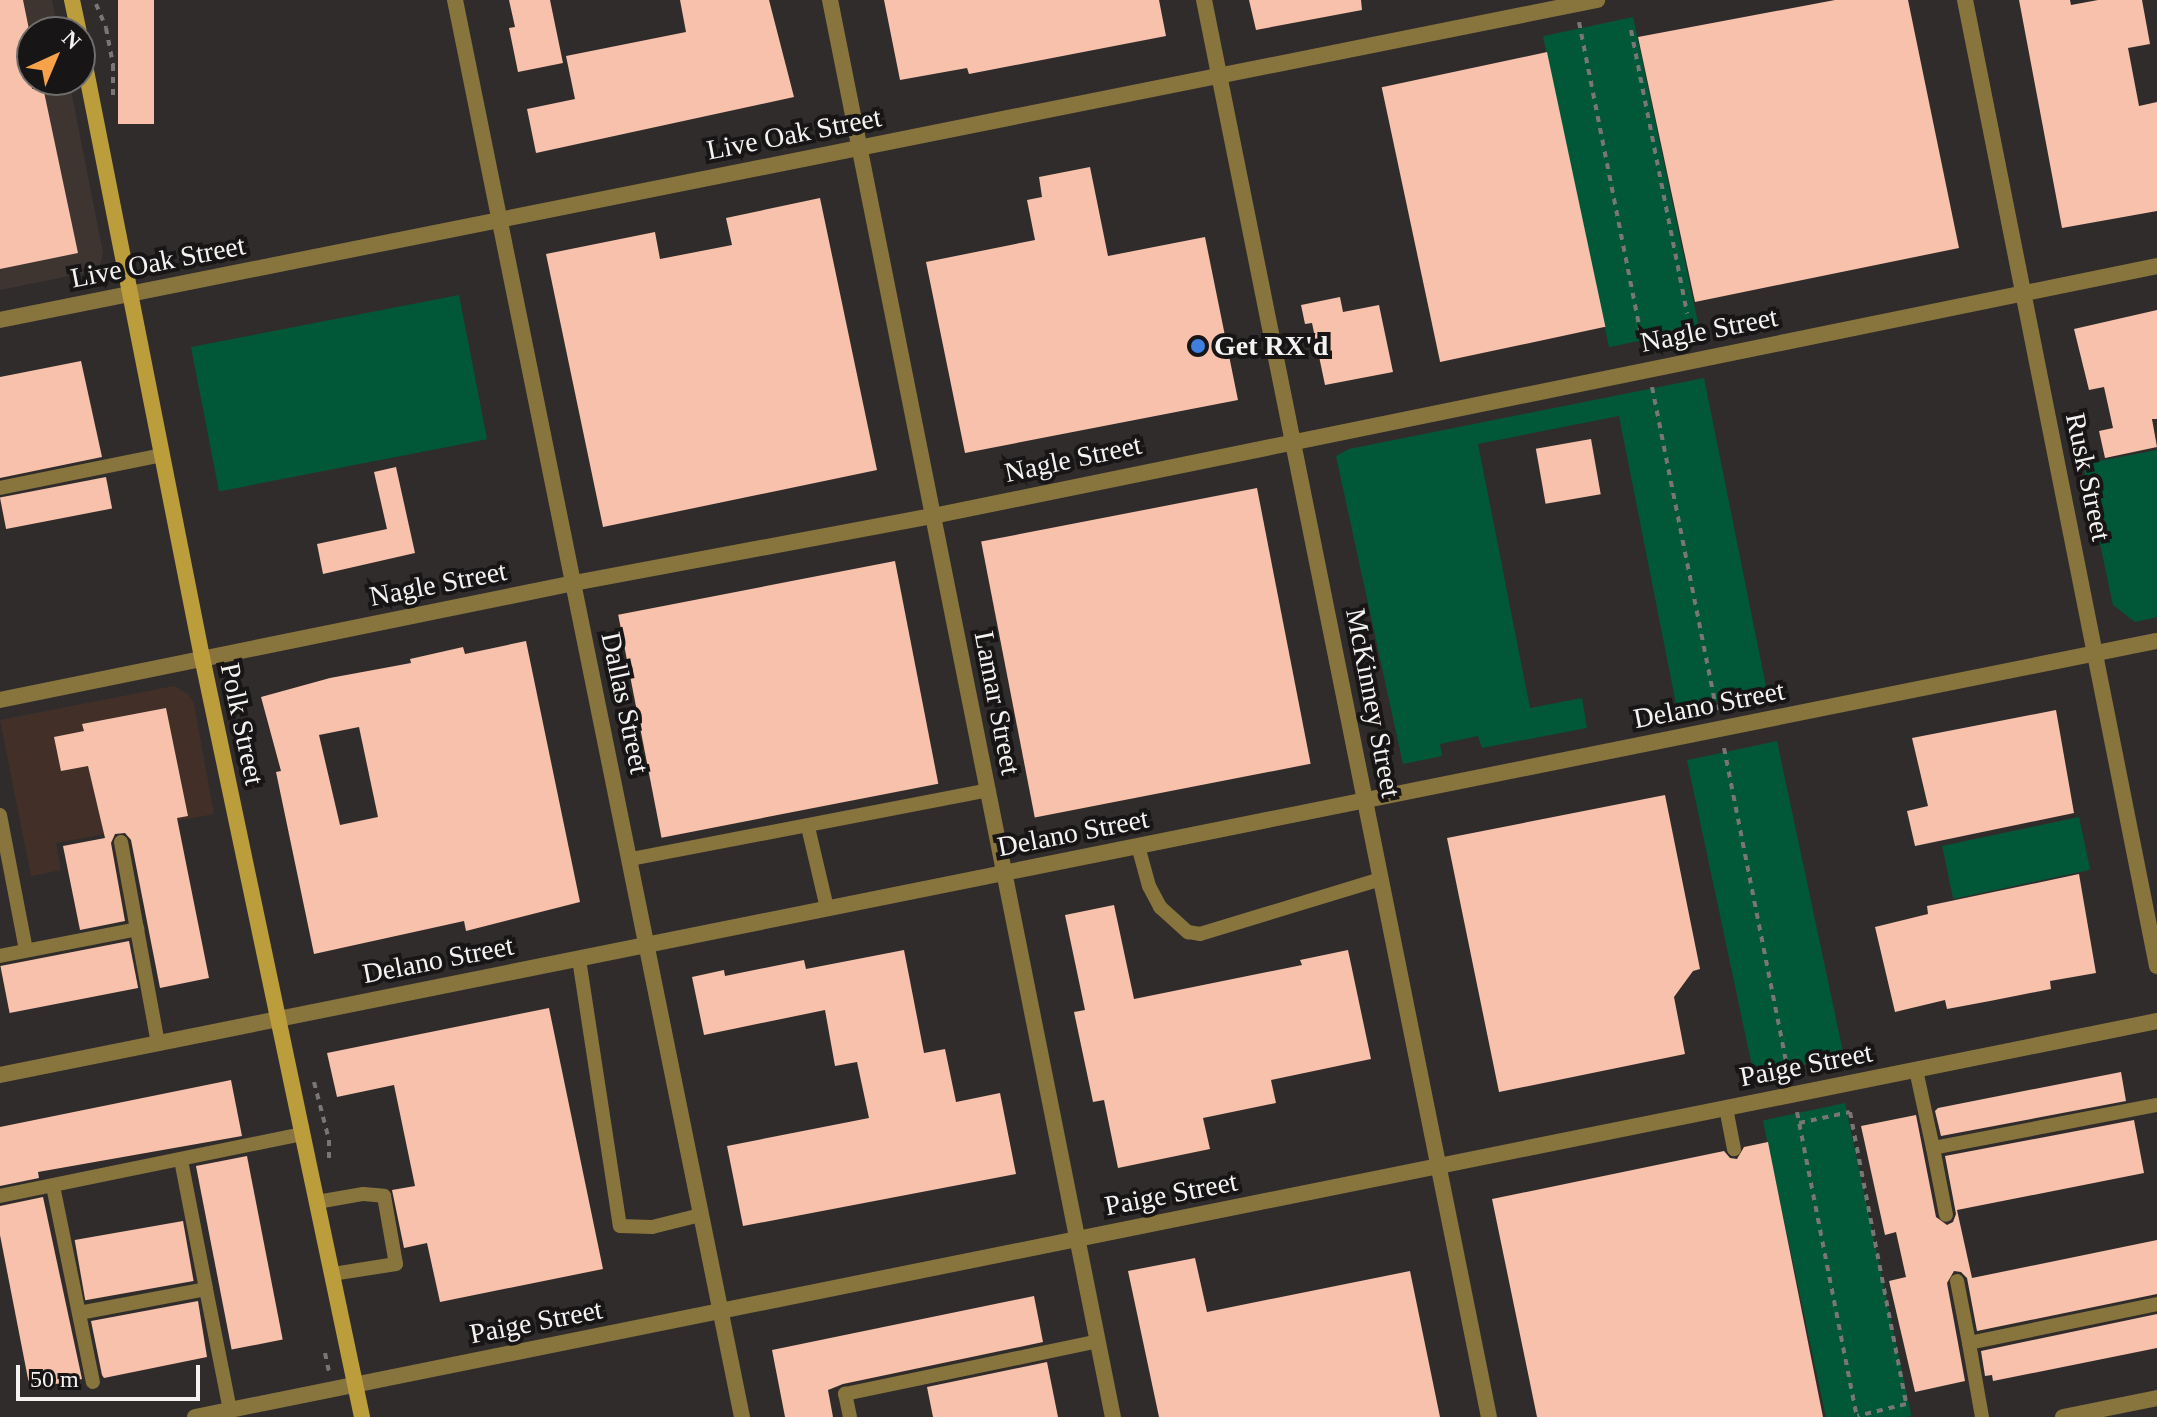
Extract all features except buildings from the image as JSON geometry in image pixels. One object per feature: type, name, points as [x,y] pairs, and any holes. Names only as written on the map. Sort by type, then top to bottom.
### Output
[{"type":"main road","name":"Polk Street","points":[[91,96],[202,657],[362,1417]]},
{"type":"street","name":"Dallas Street","points":[[455,0],[742,1417]]},
{"type":"street","name":"Lamar Street","points":[[830,0],[1113,1417]]},
{"type":"street","name":"McKinney Street","points":[[1204,0],[1489,1417]]},
{"type":"street","name":"Live Oak Street","points":[[0,320],[1597,0]]},
{"type":"street","name":"Rusk Street","points":[[1965,0],[2157,966]]},
{"type":"street","name":"Nagle Street","points":[[0,700],[574,583],[933,516],[1293,440],[2024,296],[2157,266]]},
{"type":"street","name":"Delano Street","points":[[0,1075],[2157,641]]},
{"type":"street","name":"Paige Street","points":[[195,1417],[238,1412],[356,1385],[2157,1021]]},
{"type":"street","points":[[2063,1417],[2157,1398]]},
{"type":"lane","points":[[0,488],[162,455]]},
{"type":"lane","points":[[631,859],[988,790]]},
{"type":"lane","points":[[0,815],[26,950]]},
{"type":"lane","points":[[808,827],[827,908]]},
{"type":"lane","points":[[121,842],[158,1043]]},
{"type":"lane","points":[[1138,846],[1149,886],[1160,907],[1188,932],[1200,934],[1381,879]]},
{"type":"lane","points":[[0,956],[137,929]]},
{"type":"lane","points":[[579,959],[620,1226],[652,1227],[701,1215]]},
{"type":"lane","points":[[1916,1070],[1946,1215]]},
{"type":"lane","points":[[1933,1148],[2157,1105]]},
{"type":"lane","points":[[1726,1108],[1734,1149]]},
{"type":"lane","points":[[0,1196],[302,1134]]},
{"type":"lane","points":[[181,1160],[206,1289],[238,1412]]},
{"type":"lane","points":[[53,1186],[93,1382]]},
{"type":"lane","points":[[317,1202],[363,1194],[384,1196],[396,1264],[332,1274]]},
{"type":"lane","points":[[1957,1281],[1982,1417]]},
{"type":"lane","points":[[79,1313],[206,1289]]},
{"type":"lane","points":[[1969,1343],[2157,1304]]},
{"type":"lane","points":[[850,1417],[845,1394],[1098,1341]]},
{"type":"path","points":[[1631,30],[1687,314]]},
{"type":"path","points":[[1582,35],[1640,334]]},
{"type":"path","points":[[1653,392],[1714,699]]},
{"type":"path","points":[[1726,753],[1787,1066]]},
{"type":"path","points":[[1850,1112],[1906,1404],[1857,1417],[1799,1121],[1850,1112]]},
{"type":"shaded area","points":[[0,0],[52,0],[56,16],[16,16],[16,96],[72,96],[103,253],[100,265],[88,272],[0,290]]},
{"type":"shaded area","points":[[174,686],[188,694],[194,704],[214,814],[56,843],[61,870],[31,876],[0,720]]},
{"type":"green space","points":[[1633,17],[1699,328],[1609,347],[1543,36]]},
{"type":"green space","points":[[459,295],[487,439],[219,491],[191,347]]},
{"type":"green space","points":[[1704,378],[1767,691],[1677,709],[1619,416],[1478,444],[1530,708],[1582,698],[1587,728],[1482,748],[1478,736],[1440,744],[1442,756],[1403,764],[1336,456],[1349,449]]},
{"type":"green space","points":[[2157,450],[2157,617],[2135,622],[2113,605],[2083,464]]},
{"type":"green space","points":[[1777,741],[1844,1056],[1754,1075],[1687,760]]},
{"type":"green space","points":[[2079,817],[2090,870],[1953,899],[1942,846]]},
{"type":"green space","points":[[1845,1103],[1912,1416],[1826,1417],[1763,1120]]},
{"type":"place","name":"Get RX'd","points":[[1198,346]]}]
